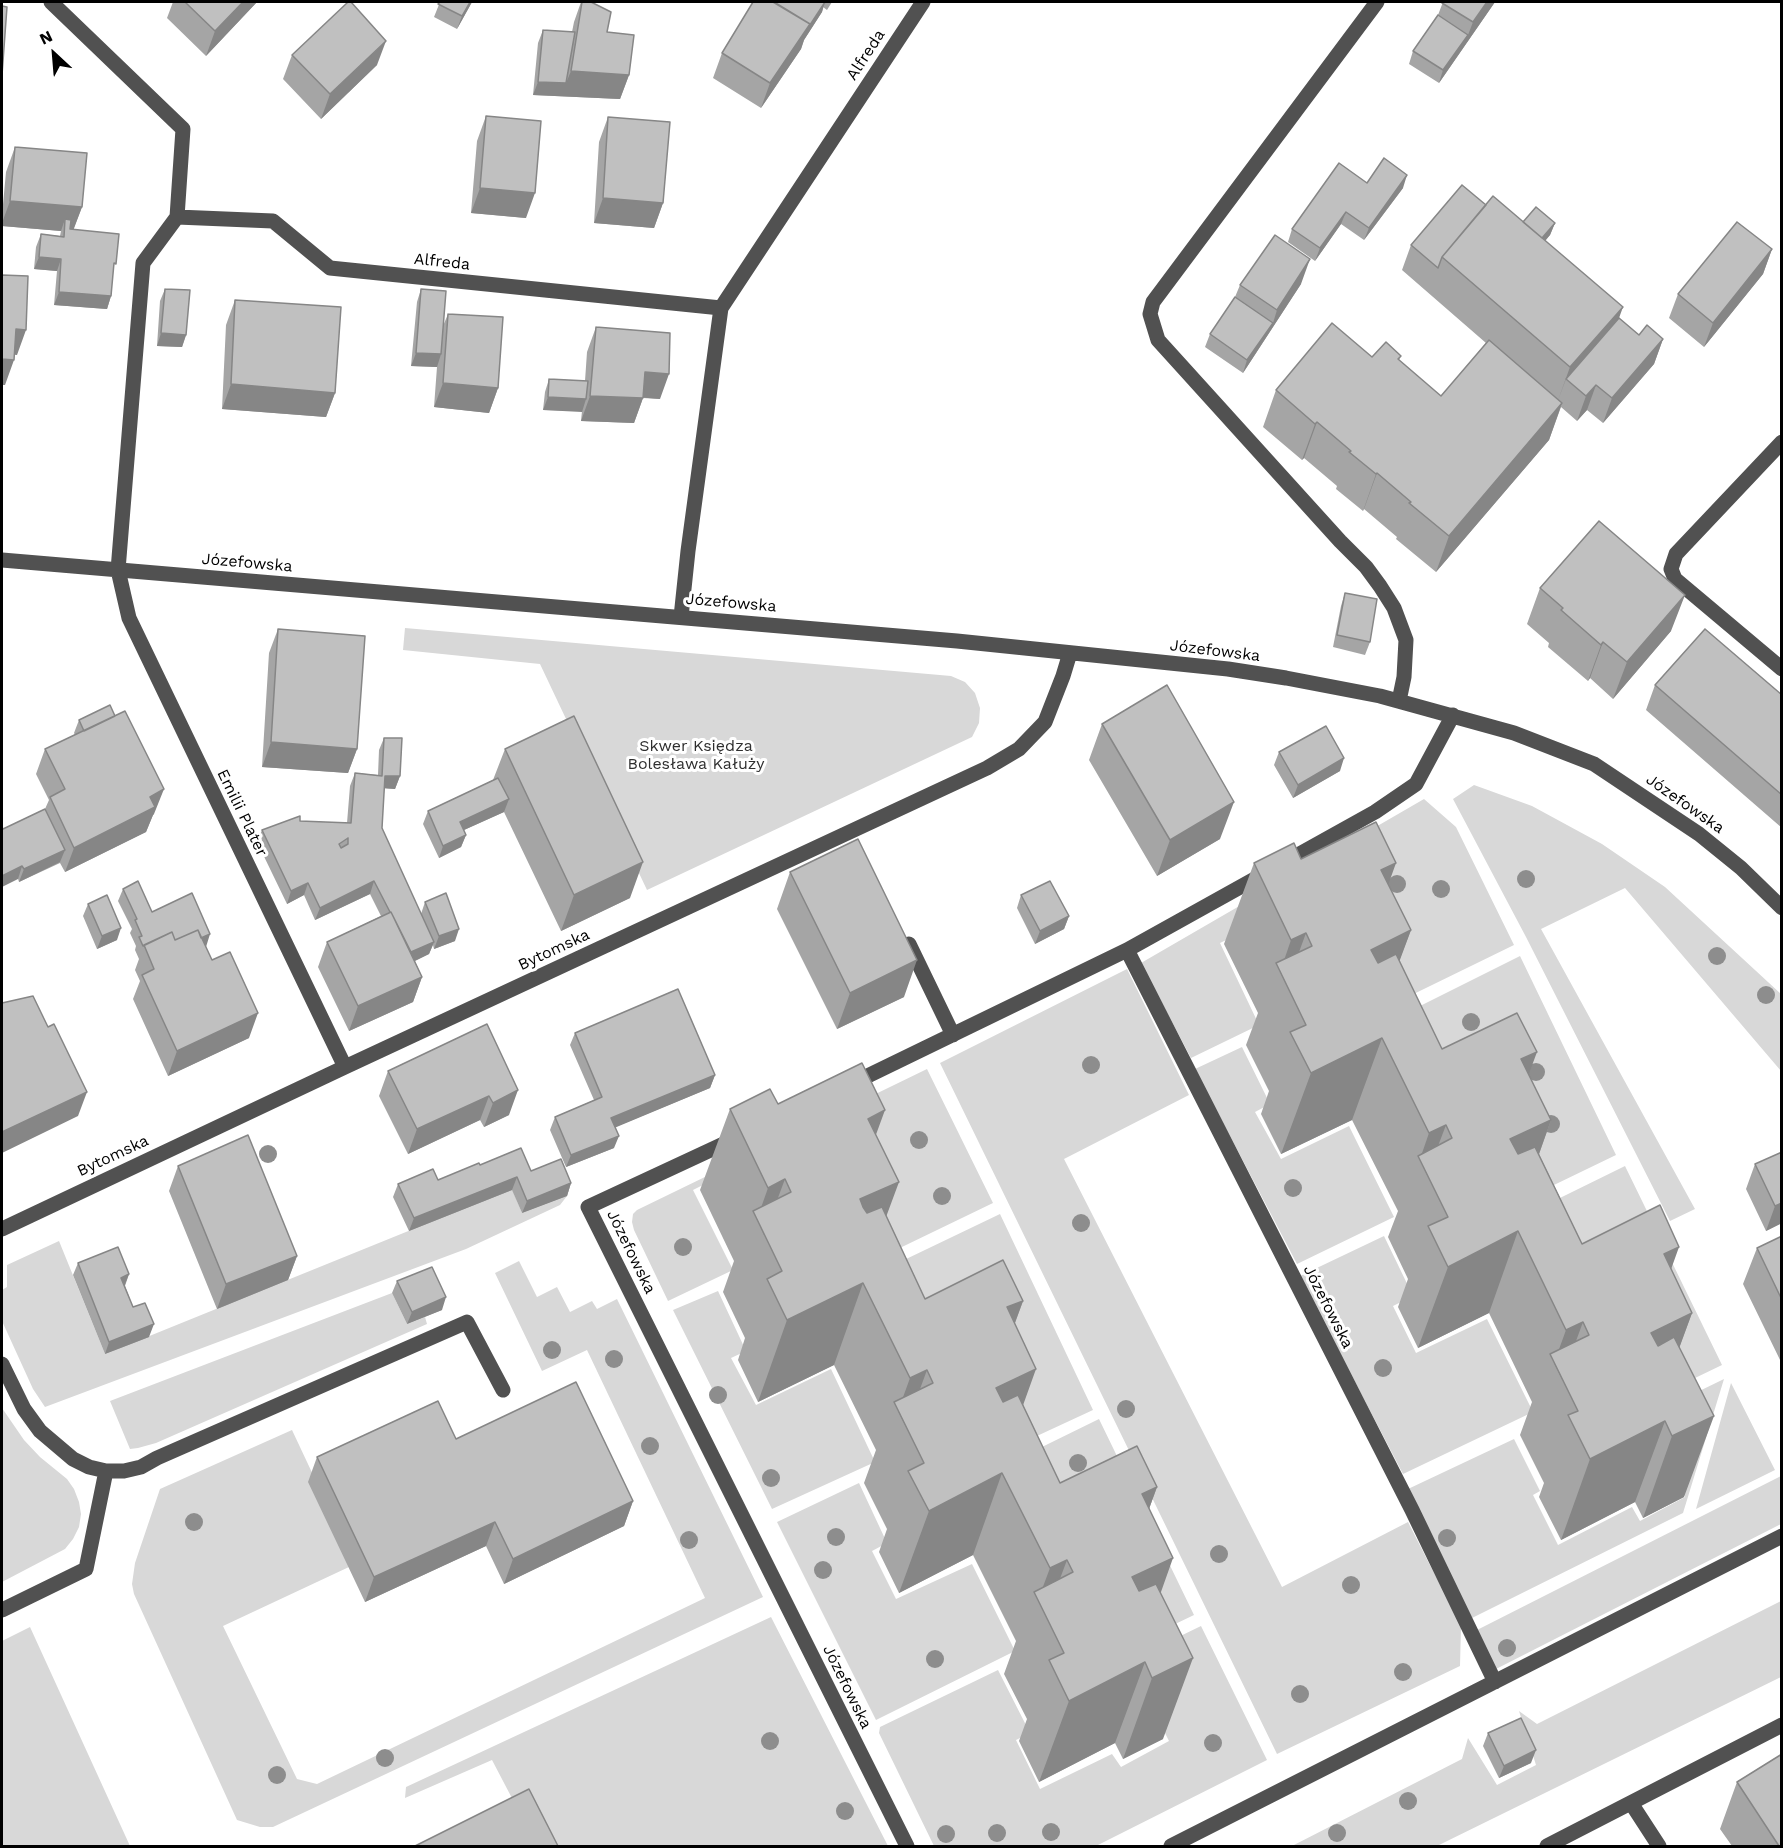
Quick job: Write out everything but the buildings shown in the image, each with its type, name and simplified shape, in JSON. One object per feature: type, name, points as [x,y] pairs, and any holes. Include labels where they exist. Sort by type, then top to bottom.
[{"type":"street","points":[[51,2],[183,129],[177,217],[143,263],[118,570]]},
{"type":"street","name":"Alfreda","points":[[681,617],[721,309],[923,2]]},
{"type":"street","points":[[1377,2],[1153,302],[1150,314],[1158,340],[1366,567],[1380,586],[1394,608],[1406,640],[1400,701]]},
{"type":"street","name":"Alfreda","points":[[177,217],[273,221],[330,268],[721,309]]},
{"type":"street","points":[[1782,442],[1676,554],[1671,569],[1675,579],[1782,669]]},
{"type":"street","name":"Józefowska","points":[[2,560],[957,641],[1298,680],[1400,701],[1453,715],[1515,733],[1594,764],[1699,834],[1741,868],[1782,908]]},
{"type":"street","name":"Emilii Plater","points":[[118,570],[129,618],[345,1067]]},
{"type":"street","name":"Bytomska","points":[[2,1229],[345,1067],[855,836],[987,768],[1019,749],[1045,722],[1070,653]]},
{"type":"street","points":[[842,1088],[1127,950],[1375,812],[1416,783],[1453,715]]},
{"type":"street","points":[[902,931],[953,1035]]},
{"type":"street","name":"Józefowska","points":[[1127,950],[1407,1502],[1495,1682]]},
{"type":"street","name":"Józefowska","points":[[747,1133],[588,1207],[907,1846]]},
{"type":"street","points":[[2,1364],[16,1396],[40,1431],[73,1458],[89,1467],[106,1471],[124,1471],[141,1467],[467,1322],[503,1390]]},
{"type":"street","points":[[2,1610],[86,1569],[106,1471]]},
{"type":"street","points":[[1171,1846],[1782,1536]]},
{"type":"street","points":[[1547,1846],[1782,1725]]},
{"type":"street","points":[[1631,1803],[1659,1846]]},
{"type":"green space","name":"Skwer Księdza Bolesława Kałuży","points":[[405,628],[951,676],[965,682],[975,693],[980,708],[979,723],[972,737],[647,890],[540,664],[403,650]]},
{"type":"green space","points":[[1474,785],[1532,806],[1602,844],[1665,887],[1781,994],[1781,1071],[1625,888],[1541,929],[1695,1209],[1670,1221],[1526,937],[1453,799]]},
{"type":"green space","points":[[1424,799],[1456,827],[1514,945],[1385,1008],[1265,921],[1220,943],[1259,1025],[1191,1058],[1141,963]]},
{"type":"green space","points":[[1520,956],[1616,1155],[1525,1199],[1368,1032]]},
{"type":"green space","points":[[1127,969],[1189,1095],[1064,1159],[1282,1587],[1408,1522],[1461,1626],[1460,1666],[1277,1754],[940,1063]]},
{"type":"green space","points":[[1242,1047],[1270,1104],[1255,1112],[1281,1159],[1349,1126],[1394,1217],[1297,1264],[1195,1069]]},
{"type":"green space","points":[[927,1069],[993,1203],[875,1260],[743,1165],[693,1190],[733,1270],[668,1301],[634,1230],[633,1214],[637,1210]]},
{"type":"green space","points":[[1625,1166],[1722,1365],[1666,1392],[1507,1224]]},
{"type":"green space","points":[[512,1189],[522,1213],[567,1196],[560,1205],[466,1249],[45,1407],[33,1389],[2,1321],[2,1290],[7,1287],[7,1265],[59,1241],[105,1354]]},
{"type":"green space","points":[[1000,1214],[1093,1410],[1011,1448],[854,1284]]},
{"type":"green space","points":[[1384,1236],[1413,1296],[1393,1306],[1416,1353],[1487,1319],[1533,1412],[1403,1474],[1300,1276]]},
{"type":"green space","points":[[519,1261],[537,1297],[557,1287],[570,1312],[592,1301],[597,1309],[617,1299],[763,1597],[273,1827],[260,1827],[237,1820],[134,1594],[132,1584],[135,1563],[160,1489],[292,1430],[315,1479],[349,1567],[223,1626],[297,1779],[317,1784],[705,1598],[587,1350],[542,1371],[495,1273]]},
{"type":"green space","points":[[718,1291],[746,1351],[731,1358],[756,1405],[831,1369],[875,1462],[772,1509],[673,1310]]},
{"type":"green space","points":[[392,1293],[407,1324],[425,1317],[427,1324],[156,1443],[130,1449],[110,1401]]},
{"type":"green space","points":[[1724,1379],[1683,1513],[1472,1618],[1408,1489],[1514,1439],[1540,1491],[1533,1495],[1558,1545],[1632,1507],[1640,1521],[1685,1497],[1646,1417]]},
{"type":"green space","points":[[1731,1383],[1775,1470],[1696,1509]]},
{"type":"green space","points":[[2,1408],[24,1440],[40,1457],[67,1479],[74,1489],[81,1514],[79,1527],[65,1549],[2,1582]]},
{"type":"green space","points":[[1099,1419],[1194,1615],[1148,1637],[991,1472]]},
{"type":"green space","points":[[1781,1476],[1781,1524],[1496,1669],[1477,1630]]},
{"type":"green space","points":[[859,1483],[887,1543],[872,1551],[896,1599],[972,1564],[1015,1651],[876,1720],[777,1522]]},
{"type":"green space","points":[[1781,1601],[1781,1677],[1437,1846],[1292,1846],[1462,1759],[1468,1738],[1497,1785],[1536,1765],[1519,1711],[1537,1724]]},
{"type":"green space","points":[[771,1617],[888,1846],[537,1846],[492,1760],[405,1798],[406,1787]]},
{"type":"green space","points":[[1201,1626],[1267,1760],[1096,1846],[934,1846],[879,1733],[880,1727],[998,1670],[1030,1733],[1016,1740],[1040,1789],[1112,1754],[1121,1767],[1169,1741],[1129,1661]]},
{"type":"green space","points":[[30,1627],[130,1846],[2,1846],[2,1641]]}]
